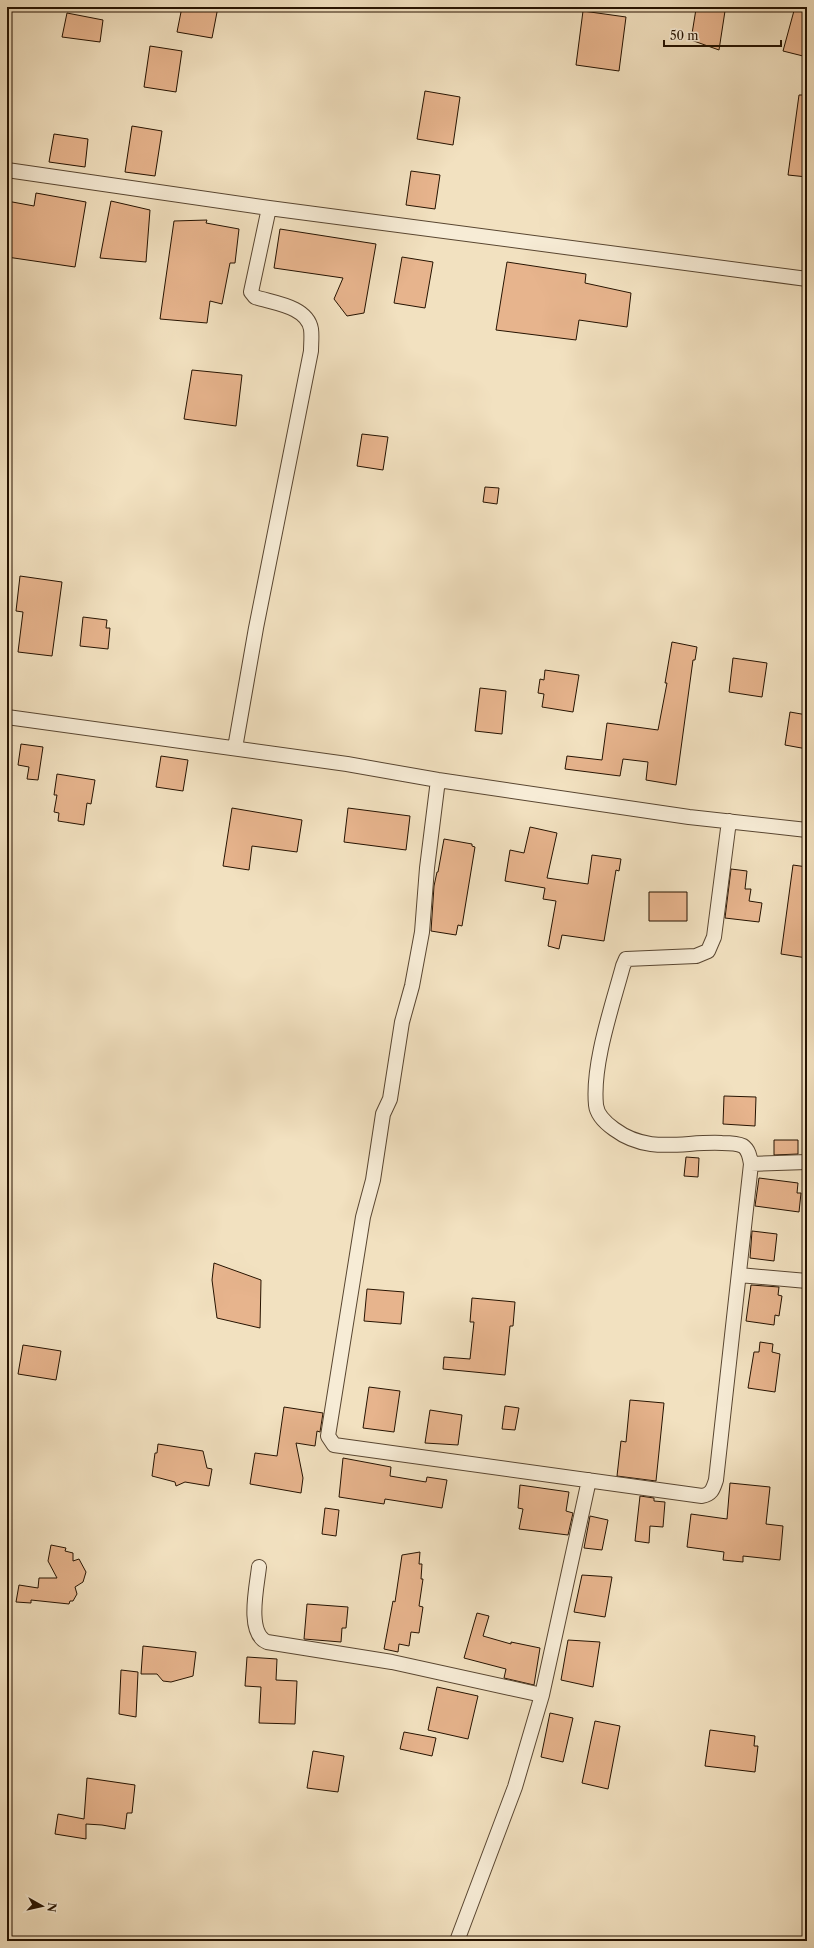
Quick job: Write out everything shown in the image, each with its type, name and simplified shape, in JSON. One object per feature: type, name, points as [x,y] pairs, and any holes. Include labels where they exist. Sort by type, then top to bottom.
[{"type":"street","points":[[7,170],[269,208],[807,279]]},
{"type":"street","points":[[235,748],[256,628],[311,350],[311,328],[307,317],[295,310],[255,297],[251,292],[269,208]]},
{"type":"street","points":[[7,717],[347,764],[438,780],[729,822],[807,830]]},
{"type":"street","points":[[438,780],[427,868],[422,932],[412,986],[402,1022],[390,1099],[383,1114],[373,1180],[363,1217],[328,1436],[334,1445],[702,1496],[709,1494],[713,1490],[717,1472],[751,1164],[750,1153],[743,1146],[730,1143],[710,1142],[677,1146],[652,1145],[623,1136],[606,1124],[596,1107],[597,1072],[608,1023],[626,959],[696,956],[708,951],[714,937],[729,822]]},
{"type":"street","points":[[751,1164],[807,1162]]},
{"type":"street","points":[[739,1275],[807,1281]]},
{"type":"street","points":[[457,1941],[515,1787],[542,1695],[589,1480]]},
{"type":"street","points":[[259,1567],[254,1620],[261,1640],[392,1662],[542,1695]]},
{"type":"building","points":[[182,7],[218,7],[212,38],[177,32]]},
{"type":"building","points":[[795,7],[807,7],[807,57],[783,51]]},
{"type":"building","points":[[696,9],[725,11],[719,50],[691,40]]},
{"type":"building","points":[[583,11],[626,17],[619,71],[576,65]]},
{"type":"building","points":[[67,13],[103,20],[100,42],[62,37]]},
{"type":"building","points":[[150,46],[182,51],[176,92],[144,87]]},
{"type":"building","points":[[425,91],[460,97],[453,145],[417,139]]},
{"type":"building","points":[[799,95],[807,95],[807,177],[788,175]]},
{"type":"building","points":[[132,126],[162,131],[155,176],[125,172]]},
{"type":"building","points":[[54,134],[88,139],[85,167],[49,162]]},
{"type":"building","points":[[411,171],[440,175],[435,209],[406,205]]},
{"type":"building","points":[[36,193],[86,202],[75,267],[7,257],[7,201],[34,206]]},
{"type":"building","points":[[111,201],[150,210],[146,262],[100,258]]},
{"type":"building","points":[[207,220],[206,223],[239,229],[235,263],[230,263],[222,304],[210,301],[207,323],[160,319],[174,221]]},
{"type":"building","points":[[280,229],[376,244],[364,313],[347,316],[334,299],[343,278],[274,268]]},
{"type":"building","points":[[402,257],[433,262],[425,308],[394,303]]},
{"type":"building","points":[[507,262],[586,274],[585,283],[631,293],[627,327],[579,320],[576,340],[496,330]]},
{"type":"building","points":[[192,370],[242,375],[236,426],[184,419]]},
{"type":"building","points":[[362,434],[388,437],[383,470],[357,466]]},
{"type":"building","points":[[485,487],[499,488],[497,504],[483,502]]},
{"type":"building","points":[[20,576],[62,582],[52,656],[18,652],[23,612],[16,611]]},
{"type":"building","points":[[83,617],[107,620],[106,628],[110,628],[108,649],[80,646]]},
{"type":"building","points":[[672,642],[697,647],[695,660],[693,660],[676,785],[646,780],[648,762],[623,759],[620,776],[565,769],[567,756],[602,760],[607,723],[658,730],[667,683],[665,683]]},
{"type":"building","points":[[733,658],[767,663],[762,697],[729,692]]},
{"type":"building","points":[[545,670],[579,675],[573,712],[542,707],[544,694],[538,693],[540,679],[544,680]]},
{"type":"building","points":[[480,688],[506,691],[502,734],[475,731]]},
{"type":"building","points":[[790,712],[807,715],[807,749],[785,745]]},
{"type":"building","points":[[21,744],[43,747],[38,780],[27,779],[29,767],[18,765]]},
{"type":"building","points":[[161,756],[188,760],[183,791],[156,787]]},
{"type":"building","points":[[57,774],[95,780],[91,804],[87,803],[84,825],[58,821],[59,813],[54,812],[57,795],[54,795]]},
{"type":"building","points":[[232,808],[302,820],[297,852],[252,846],[249,870],[223,866]]},
{"type":"building","points":[[348,808],[410,816],[406,850],[344,842]]},
{"type":"building","points":[[530,827],[557,833],[547,878],[588,884],[592,855],[621,859],[619,871],[616,870],[604,941],[562,935],[559,949],[548,946],[556,901],[543,899],[545,888],[505,881],[510,850],[524,853]]},
{"type":"building","points":[[444,839],[472,844],[472,846],[475,847],[462,926],[458,925],[456,935],[431,931],[434,886]]},
{"type":"building","points":[[793,865],[807,867],[807,958],[781,954]]},
{"type":"building","points":[[731,869],[747,871],[745,889],[751,889],[749,901],[762,903],[759,922],[725,918]]},
{"type":"building","points":[[649,892],[687,892],[687,921],[649,921]]},
{"type":"building","points":[[724,1096],[756,1097],[755,1126],[723,1124]]},
{"type":"building","points":[[774,1140],[798,1140],[798,1154],[774,1155]]},
{"type":"building","points":[[686,1157],[699,1158],[698,1177],[684,1176]]},
{"type":"building","points":[[759,1178],[798,1183],[797,1193],[801,1193],[799,1212],[755,1206]]},
{"type":"building","points":[[752,1231],[777,1234],[774,1261],[750,1258]]},
{"type":"building","points":[[214,1263],[261,1280],[260,1328],[217,1318],[212,1280]]},
{"type":"building","points":[[751,1285],[779,1287],[778,1295],[782,1296],[779,1316],[775,1315],[774,1325],[746,1321]]},
{"type":"building","points":[[367,1289],[404,1292],[401,1324],[364,1321]]},
{"type":"building","points":[[472,1298],[515,1302],[513,1326],[510,1326],[505,1375],[443,1369],[444,1357],[470,1359],[474,1322],[470,1322]]},
{"type":"building","points":[[760,1342],[773,1344],[772,1352],[780,1354],[775,1392],[748,1388],[754,1352],[759,1352]]},
{"type":"building","points":[[23,1345],[61,1351],[56,1380],[18,1374]]},
{"type":"building","points":[[369,1387],[400,1391],[394,1432],[363,1428]]},
{"type":"building","points":[[630,1400],[664,1403],[656,1481],[617,1476],[621,1441],[626,1442]]},
{"type":"building","points":[[505,1406],[519,1408],[515,1430],[502,1429]]},
{"type":"building","points":[[284,1407],[323,1413],[320,1432],[317,1431],[315,1446],[296,1443],[303,1478],[301,1493],[250,1484],[255,1453],[277,1456]]},
{"type":"building","points":[[430,1410],[462,1415],[458,1445],[425,1443]]},
{"type":"building","points":[[158,1444],[203,1451],[207,1468],[212,1469],[209,1486],[185,1482],[176,1486],[175,1482],[152,1476],[155,1453],[157,1453]]},
{"type":"building","points":[[343,1458],[391,1467],[390,1476],[426,1482],[427,1477],[447,1480],[442,1508],[385,1499],[384,1504],[339,1497]]},
{"type":"building","points":[[730,1483],[770,1487],[766,1524],[783,1526],[780,1560],[743,1556],[743,1562],[723,1560],[724,1552],[687,1547],[691,1514],[727,1519]]},
{"type":"building","points":[[520,1485],[569,1492],[566,1511],[573,1513],[568,1535],[519,1529],[523,1509],[518,1508]]},
{"type":"building","points":[[640,1496],[654,1498],[654,1501],[665,1502],[663,1527],[650,1526],[649,1543],[635,1541]]},
{"type":"building","points":[[325,1508],[339,1510],[336,1536],[322,1534]]},
{"type":"building","points":[[590,1516],[608,1520],[602,1550],[584,1548]]},
{"type":"building","points":[[51,1545],[66,1548],[65,1551],[73,1553],[73,1561],[79,1559],[86,1572],[83,1582],[75,1587],[77,1594],[73,1601],[70,1601],[69,1604],[31,1600],[31,1603],[16,1602],[19,1585],[38,1588],[39,1578],[57,1578],[48,1561]]},
{"type":"building","points":[[420,1552],[419,1564],[422,1564],[421,1579],[423,1579],[419,1606],[423,1607],[419,1633],[411,1632],[409,1646],[399,1644],[398,1652],[384,1649],[393,1601],[395,1602],[402,1555]]},
{"type":"building","points":[[582,1575],[612,1577],[605,1617],[574,1612]]},
{"type":"building","points":[[307,1604],[348,1607],[346,1628],[342,1628],[341,1642],[304,1639]]},
{"type":"building","points":[[477,1613],[489,1616],[483,1636],[511,1644],[511,1642],[540,1648],[534,1685],[504,1678],[506,1669],[464,1658]]},
{"type":"building","points":[[568,1640],[600,1642],[593,1687],[561,1680]]},
{"type":"building","points":[[143,1646],[196,1652],[193,1676],[171,1682],[163,1681],[157,1674],[141,1674]]},
{"type":"building","points":[[247,1657],[277,1659],[276,1680],[297,1681],[295,1724],[259,1723],[261,1687],[245,1686]]},
{"type":"building","points":[[121,1670],[138,1672],[136,1717],[119,1714]]},
{"type":"building","points":[[437,1687],[478,1696],[468,1739],[428,1730]]},
{"type":"building","points":[[550,1713],[573,1718],[563,1762],[541,1757]]},
{"type":"building","points":[[595,1721],[620,1726],[608,1789],[582,1783]]},
{"type":"building","points":[[710,1730],[755,1736],[754,1746],[758,1746],[755,1772],[705,1766]]},
{"type":"building","points":[[404,1732],[436,1738],[432,1756],[400,1749]]},
{"type":"building","points":[[313,1751],[344,1756],[338,1792],[307,1788]]},
{"type":"building","points":[[87,1778],[135,1785],[132,1813],[127,1813],[125,1829],[86,1824],[86,1839],[55,1834],[58,1814],[84,1819]]}]
